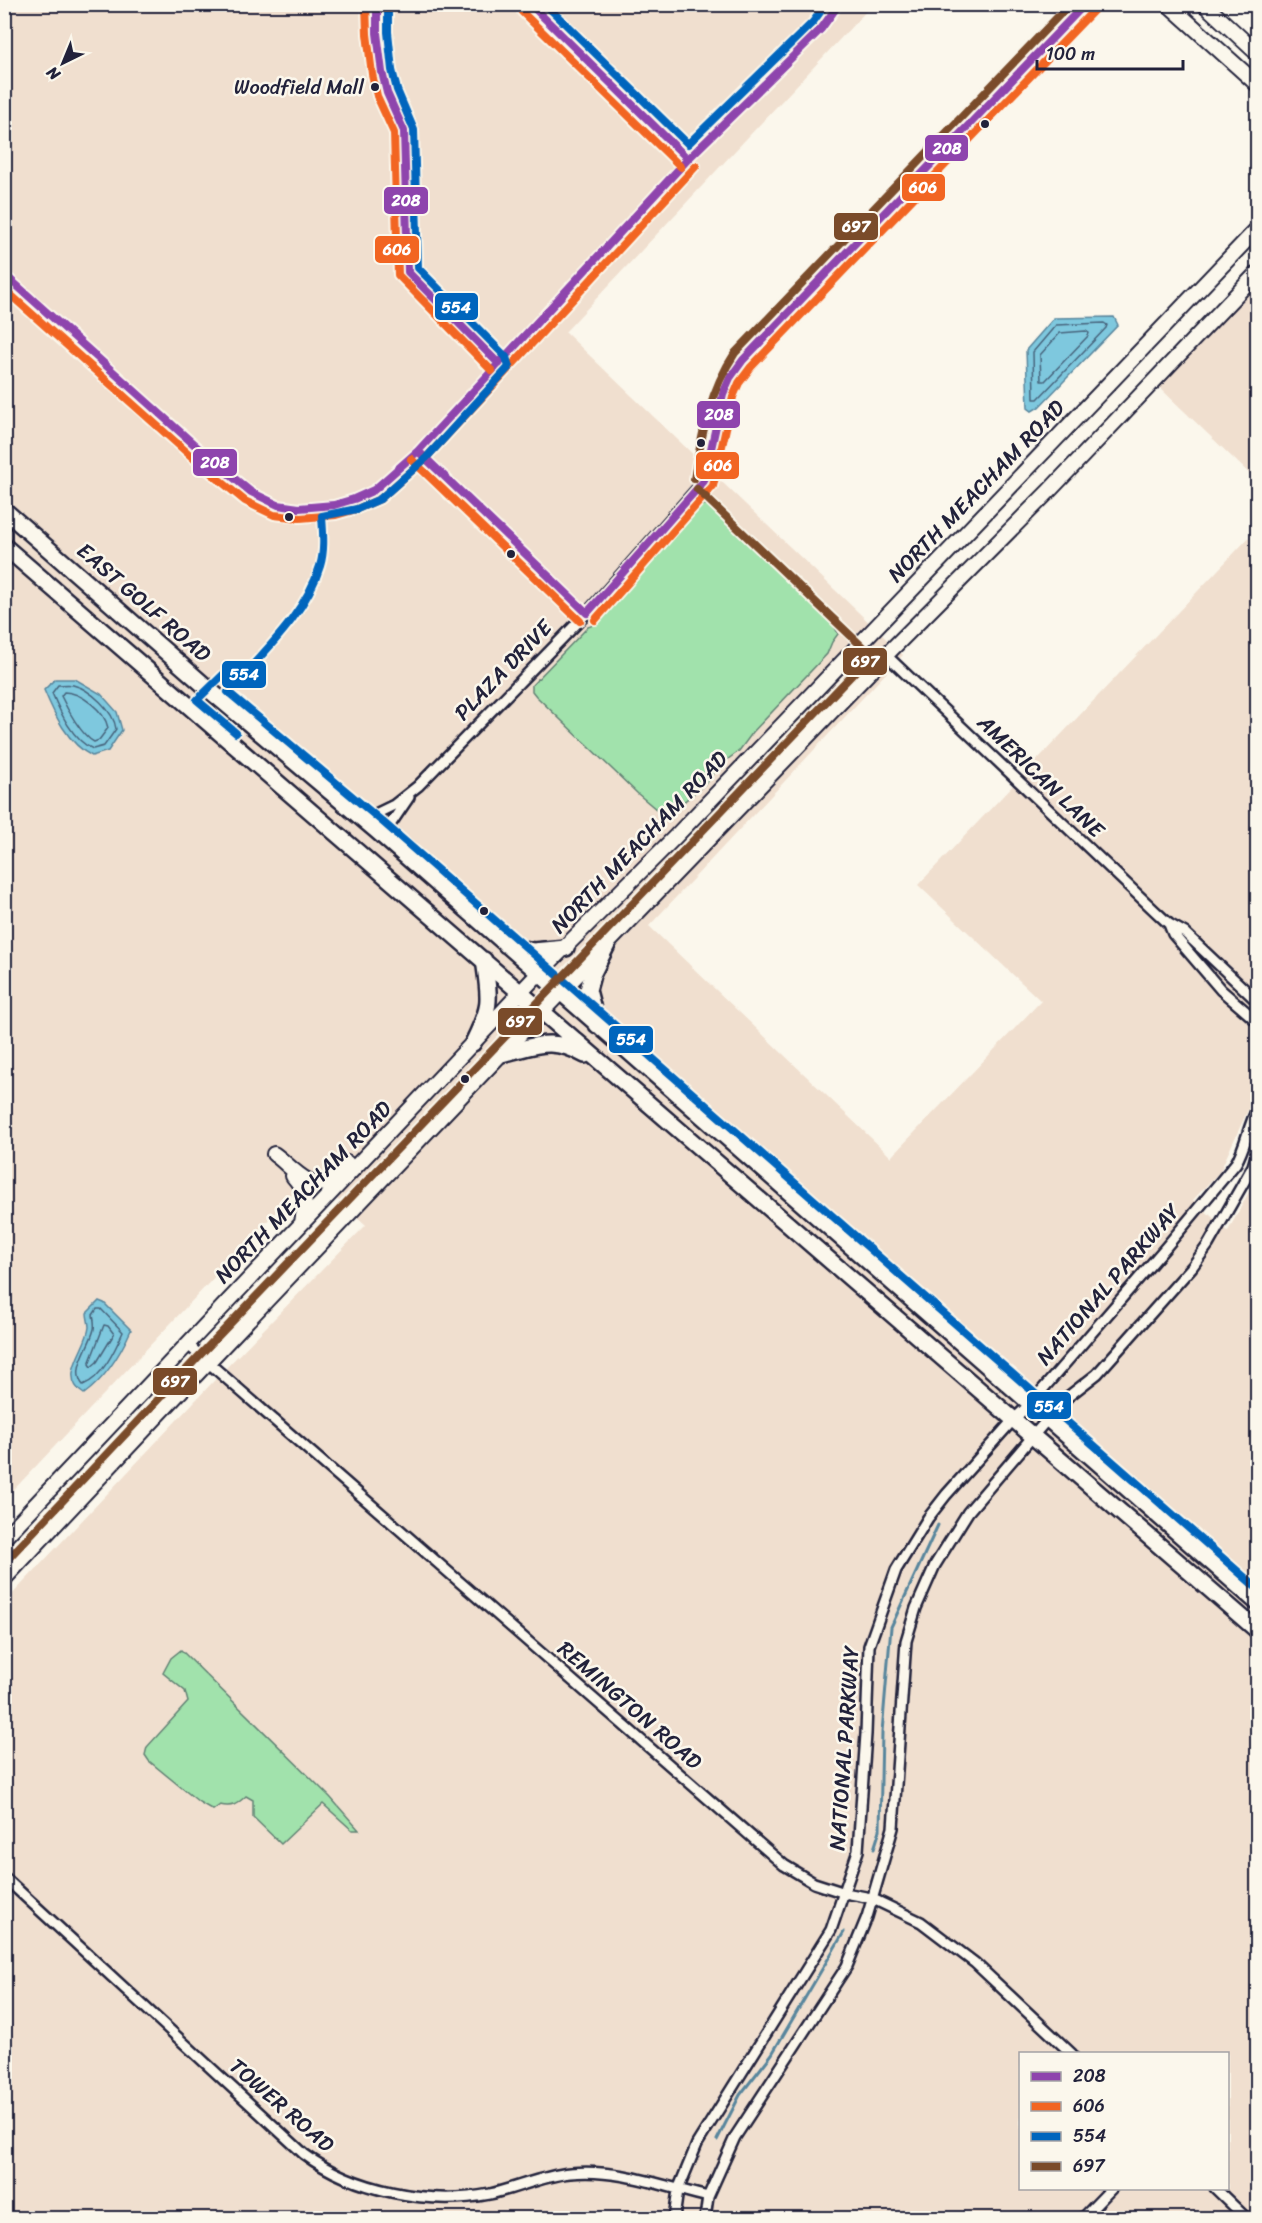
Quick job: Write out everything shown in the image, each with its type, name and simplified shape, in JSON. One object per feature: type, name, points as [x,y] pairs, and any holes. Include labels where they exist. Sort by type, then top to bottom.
[{"type":"main road","points":[[1168,4],[1257,85]]},
{"type":"main road","points":[[1204,4],[1257,54]]},
{"type":"main road","name":"NORTH MEACHAM ROAD","points":[[4,1538],[538,974],[675,837],[1257,228]]},
{"type":"main road","points":[[4,1579],[501,1054],[886,655],[1049,490],[1257,272]]},
{"type":"main road","name":"EAST GOLF ROAD","points":[[4,510],[213,693],[385,839],[1257,1603]]},
{"type":"main road","points":[[4,546],[1257,1631]]},
{"type":"main road","points":[[504,944],[533,951],[566,948]]},
{"type":"main road","points":[[597,1025],[588,990],[592,975],[608,944]]},
{"type":"main road","points":[[473,1043],[485,1020],[489,1006],[484,960]]},
{"type":"main road","points":[[501,1054],[551,1042],[573,1048],[610,1070]]},
{"type":"main road","points":[[302,1223],[305,1200],[303,1188],[274,1154],[306,1180],[322,1183],[330,1179],[392,1117],[409,1110]]},
{"type":"street","name":"PLAZA DRIVE","points":[[385,839],[390,825],[418,786],[586,613],[704,481],[723,394],[742,360],[1085,4]]},
{"type":"street","name":"AMERICAN LANE","points":[[886,655],[1170,924],[1185,933],[1257,1002]]},
{"type":"street","name":"PLAZA DRIVE","points":[[363,820],[394,805],[418,786]]},
{"type":"street","name":"AMERICAN LANE","points":[[1170,924],[1173,934],[1221,990],[1257,1022]]},
{"type":"street","name":"NATIONAL PARKWAY","points":[[674,2218],[678,2190],[697,2144],[831,1930],[845,1893],[858,1851],[866,1734],[868,1647],[896,1570],[928,1518],[1014,1419],[1030,1404],[1236,1163],[1244,1150],[1257,1107]]},
{"type":"street","name":"NATIONAL PARKWAY","points":[[705,2218],[708,2196],[735,2137],[847,1966],[867,1917],[893,1828],[906,1641],[916,1608],[935,1565],[968,1512],[1033,1436],[1065,1399],[1097,1374],[1192,1267],[1208,1245],[1249,1174],[1257,1149]]},
{"type":"street","name":"REMINGTON ROAD","points":[[187,1344],[784,1865],[814,1883],[871,1898],[921,1922],[975,1963],[1070,2052]]},
{"type":"street","name":"TOWER ROAD","points":[[4,1877],[304,2154],[321,2167],[341,2176],[420,2198],[487,2194],[571,2173],[608,2173],[708,2196]]},
{"type":"street","points":[[1083,2218],[1110,2190]]},
{"type":"street","points":[[1217,2190],[1246,2218]]},
{"type":"shaded area","points":[[5,5],[872,5],[565,332],[903,655],[649,926],[891,1157],[1041,1001],[918,885],[1257,529],[1257,1090],[1220,1171],[1193,1200],[1228,1231],[1257,1177],[1257,2218],[5,2218],[5,1602],[228,1366],[366,1225],[311,1176],[5,1499]]},
{"type":"shaded area","points":[[1257,284],[1257,481],[1159,387]]},
{"type":"green space","points":[[701,505],[708,505],[812,603],[834,626],[838,634],[827,654],[753,732],[739,751],[720,765],[707,782],[681,804],[662,814],[638,794],[536,696],[532,691],[532,685],[588,627],[598,621],[608,604],[645,566],[651,563]]},
{"type":"green space","points":[[181,1650],[330,1797],[359,1830],[352,1830],[323,1804],[281,1844],[253,1817],[253,1800],[246,1796],[234,1805],[220,1805],[213,1810],[199,1802],[149,1761],[145,1755],[147,1747],[188,1702],[185,1691],[163,1673],[171,1658]]},
{"type":"water","points":[[1114,317],[1118,325],[1039,407],[1032,411],[1028,408],[1026,350],[1054,318]]},
{"type":"water","points":[[55,679],[75,679],[101,694],[117,712],[122,730],[108,751],[92,756],[83,751],[69,736],[57,718],[44,690]]},
{"type":"water","points":[[99,1301],[104,1303],[131,1330],[112,1365],[84,1394],[76,1387],[73,1371],[89,1327],[87,1313]]},
{"type":"waterway","points":[[874,1849],[880,1830],[882,1732],[891,1627],[938,1525]]},
{"type":"waterway","points":[[717,2140],[740,2095],[772,2054],[844,1932]]},
{"type":"transit line","name":"606","points":[[366,4],[372,74],[377,96],[394,133],[398,275],[492,371]]},
{"type":"transit line","name":"208","points":[[377,4],[377,33],[382,72],[387,93],[404,131],[408,272],[499,364]]},
{"type":"transit line","name":"554","points":[[388,4],[392,70],[397,90],[414,130],[418,268],[506,357],[509,367],[426,458],[380,499],[357,509],[322,516],[322,560],[304,601],[281,634],[228,692],[384,823],[1258,1589]]},
{"type":"transit line","name":"208","points":[[530,4],[688,159]]},
{"type":"transit line","name":"554","points":[[545,4],[688,144],[813,22],[826,4]]},
{"type":"transit line","name":"208","points":[[4,274],[207,456],[251,492],[278,505],[299,508],[334,505],[354,499],[374,490],[418,451],[688,159],[821,29],[839,4]]},
{"type":"transit line","name":"697","points":[[694,479],[713,398],[735,353],[1070,4]]},
{"type":"transit line","name":"208","points":[[587,613],[704,481],[723,394],[730,378],[743,360],[1085,4]]},
{"type":"transit line","name":"606","points":[[595,620],[713,486],[733,397],[739,383],[751,367],[1093,11]]},
{"type":"transit line","name":"606","points":[[522,12],[681,167]]},
{"type":"transit line","name":"606","points":[[4,289],[200,464],[245,501],[274,515],[300,518],[336,515],[380,499],[425,459],[696,166]]},
{"type":"transit line","name":"208","points":[[418,451],[587,613]]},
{"type":"transit line","name":"606","points":[[411,459],[580,621]]},
{"type":"transit line","name":"697","points":[[4,1563],[200,1355],[871,655],[697,489]]},
{"type":"transit line","name":"554","points":[[232,666],[197,700],[236,733]]},
{"type":"place","name":"Woodfield Mall","points":[[375,87]]}]
